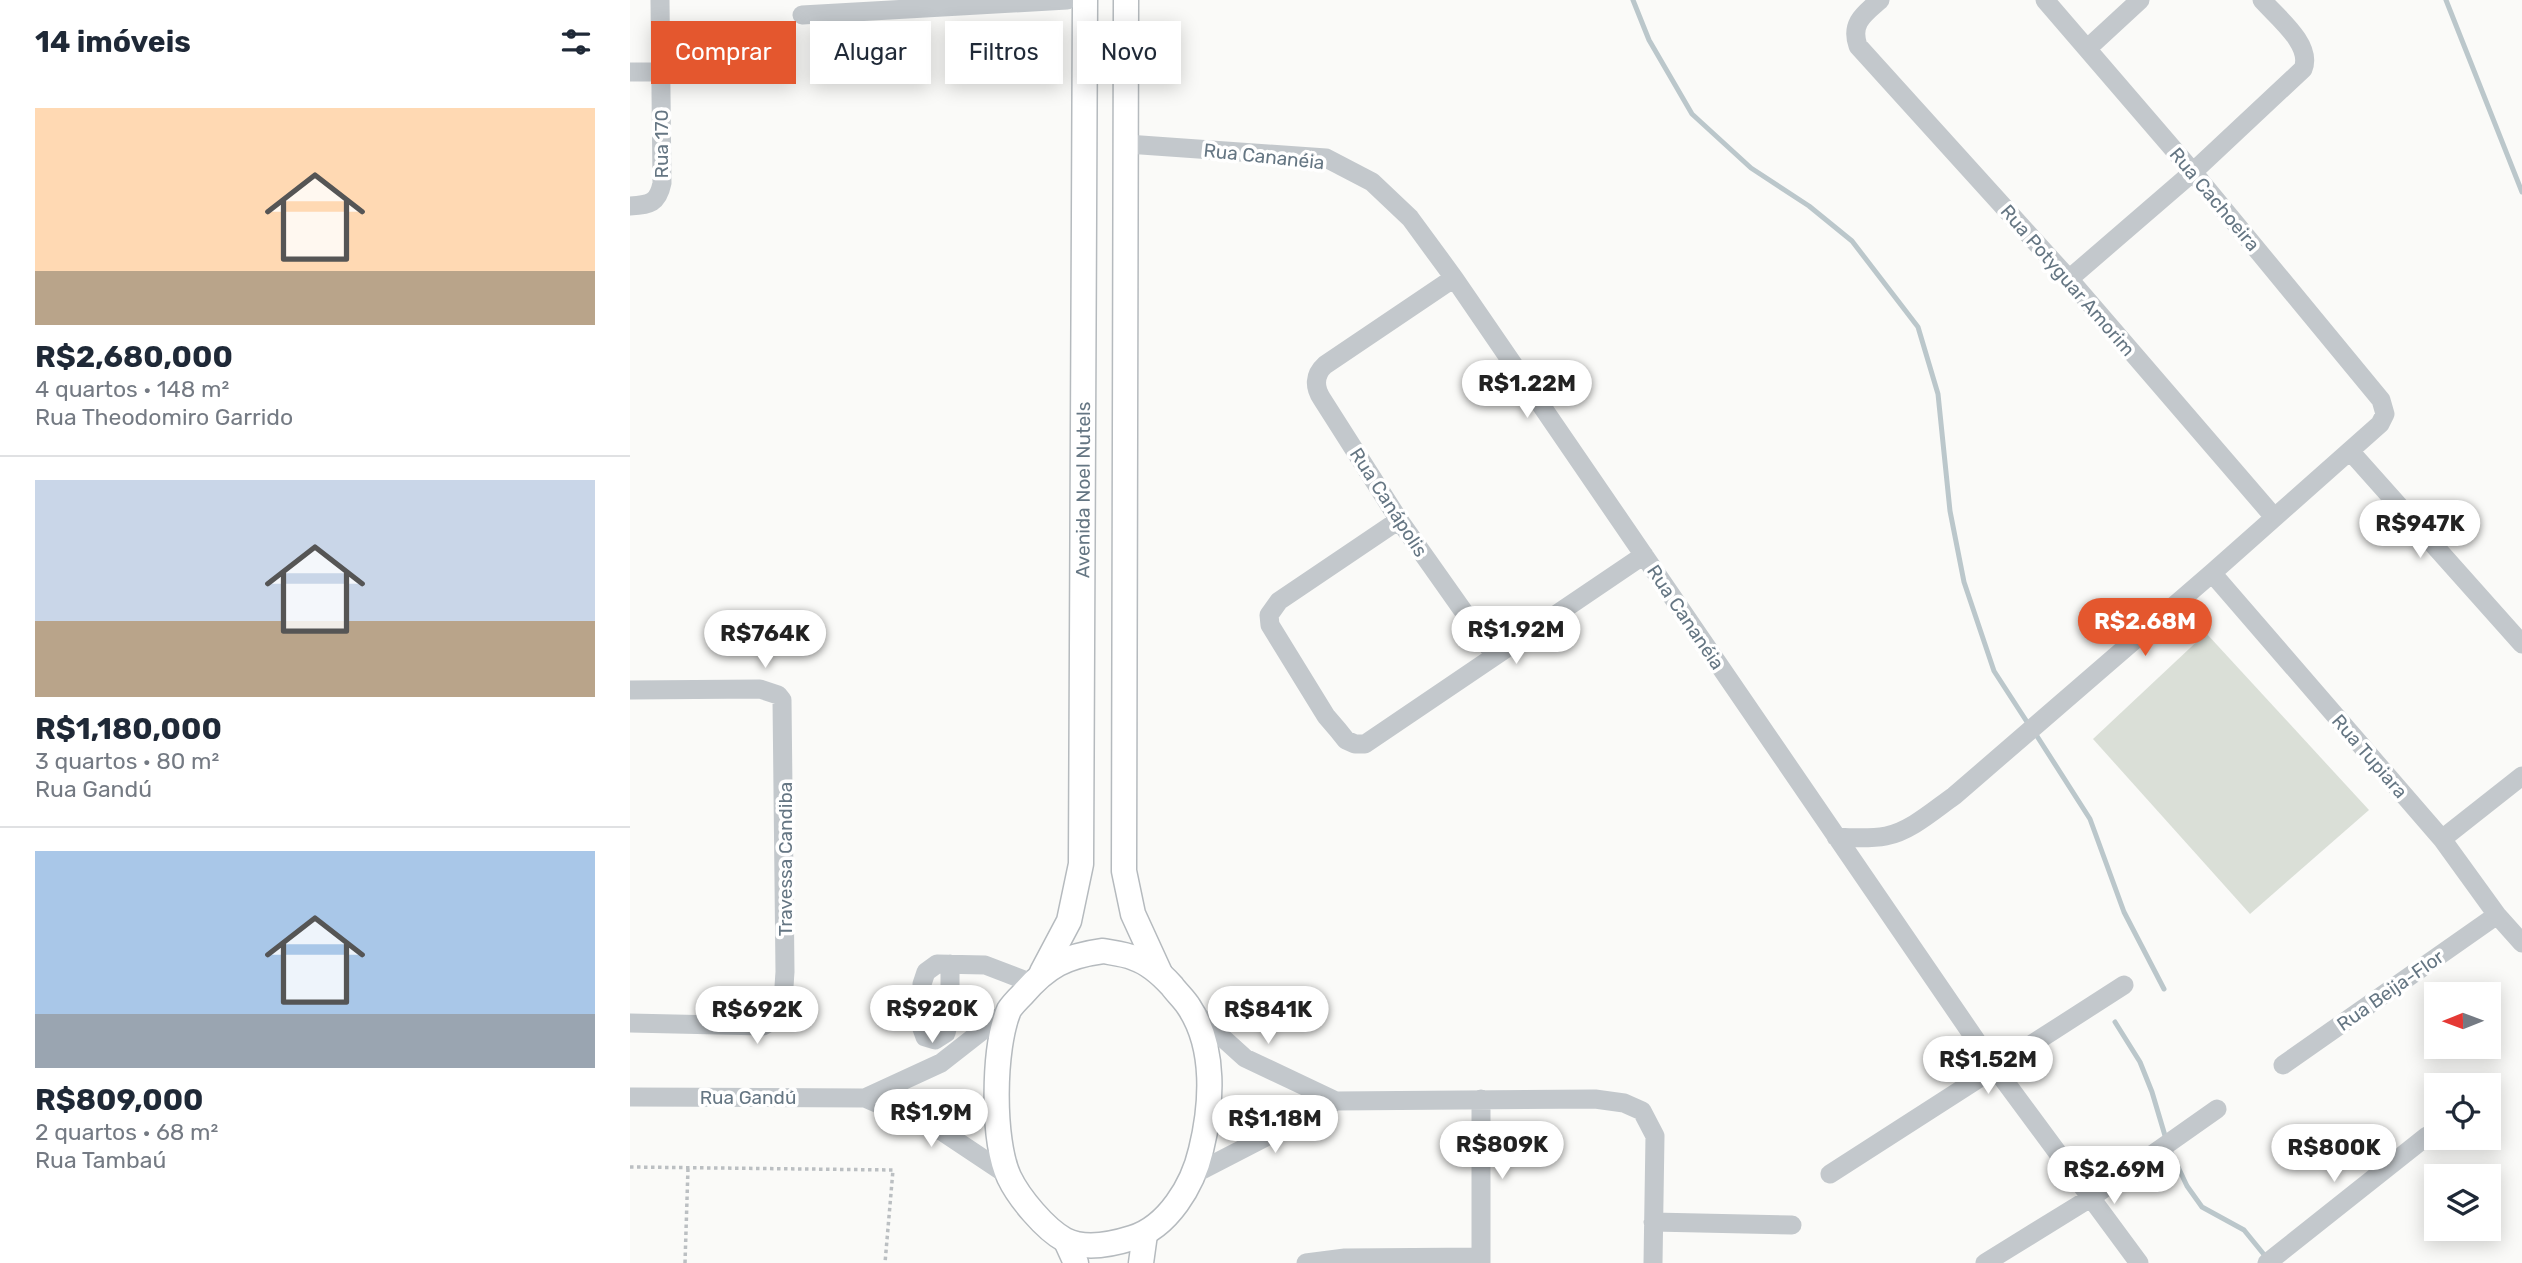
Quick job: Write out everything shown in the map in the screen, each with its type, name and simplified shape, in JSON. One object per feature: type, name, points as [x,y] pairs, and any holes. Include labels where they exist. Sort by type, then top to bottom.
[{"type":"main road","name":"Avenida Noel Nutels","points":[[1037,977],[1069,921],[1081,864],[1085,0]]},
{"type":"main road","points":[[1126,0],[1124,871],[1133,914],[1160,973]]},
{"type":"main road","points":[[1104,951],[1136,958],[1160,973],[1190,1007],[1207,1050],[1209,1099],[1196,1173],[1178,1203],[1145,1234],[1114,1244],[1090,1245],[1071,1252],[1035,1214],[1009,1176],[998,1128],[997,1061],[1010,1009],[1037,977],[1079,954],[1104,951]]},
{"type":"main road","points":[[1141,1263],[1145,1234]]},
{"type":"street","name":"Rua 170","points":[[660,0],[660,21]]},
{"type":"street","points":[[802,15],[1067,0]]},
{"type":"street","name":"Rua Potyguar Amorim","points":[[1880,0],[1858,20],[1855,37],[1858,46],[2069,279],[2274,517]]},
{"type":"street","name":"Rua Cachoeira","points":[[2045,0],[2193,172],[2381,400],[2385,414],[2380,424],[2350,451]]},
{"type":"street","points":[[2088,48],[2140,0]]},
{"type":"street","points":[[2069,279],[2193,172],[2303,69],[2304,52],[2297,40],[2262,0]]},
{"type":"street","points":[[630,72],[651,72]]},
{"type":"street","name":"Rua 170","points":[[630,206],[654,202],[660,194],[663,170],[660,84]]},
{"type":"street","name":"Rua Cananéia","points":[[1127,144],[1326,158],[1372,182],[1410,218],[1454,278],[1995,1068],[2139,1263]]},
{"type":"street","name":"Rua Canápolis","points":[[1454,278],[1346,351],[1319,371],[1316,378],[1318,393],[1399,520],[1495,656]]},
{"type":"street","points":[[1836,837],[1888,836],[1912,825],[1954,796],[2350,451],[2522,644]]},
{"type":"street","points":[[1399,520],[1279,601],[1269,615],[1270,625],[1326,716],[1346,740],[1355,744],[1365,744],[1644,555]]},
{"type":"street","name":"Rua Tupiara","points":[[2212,573],[2442,839],[2497,915],[2522,943]]},
{"type":"street","name":"Travessa Candiba","points":[[630,690],[742,688],[761,689],[778,695],[784,706],[785,972],[780,1015],[763,1026],[630,1023]]},
{"type":"street","points":[[2442,839],[2522,776]]},
{"type":"street","name":"Rua Beija-Flor","points":[[2283,1065],[2497,915]]},
{"type":"street","points":[[950,964],[985,965],[1037,977]]},
{"type":"street","points":[[1830,1174],[2124,985]]},
{"type":"street","points":[[1190,1007],[1245,1058],[1336,1101],[1595,1099],[1624,1103],[1642,1111],[1655,1136],[1653,1263]]},
{"type":"street","name":"Rua Gandú","points":[[865,1098],[941,1063],[1010,1009]]},
{"type":"street","name":"Rua Gandú","points":[[630,1097],[865,1098],[943,1132],[1009,1176]]},
{"type":"street","points":[[1306,1263],[1345,1258],[1481,1260],[1481,1099]]},
{"type":"street","points":[[1196,1173],[1336,1101]]},
{"type":"street","points":[[1985,1263],[2092,1197],[2217,1110]]},
{"type":"street","points":[[2267,1263],[2424,1138]]},
{"type":"street","points":[[1653,1222],[1792,1225]]},
{"type":"path","points":[[630,1167],[893,1170],[886,1263]]},
{"type":"path","points":[[685,1263],[688,1168]]},
{"type":"shaded area","points":[[2206,633],[2369,810],[2250,914],[2093,739]]},
{"type":"waterway","points":[[1633,0],[1649,40],[1692,114],[1751,168],[1809,206],[1852,241],[1918,327],[1938,394],[1950,511],[1964,582],[1994,671],[2029,725]]},
{"type":"waterway","points":[[2446,0],[2522,192]]},
{"type":"waterway","points":[[2035,733],[2090,819],[2124,912],[2164,989]]},
{"type":"waterway","points":[[2115,1022],[2140,1062],[2166,1139]]},
{"type":"waterway","points":[[2169,1148],[2187,1186],[2202,1207],[2244,1230],[2266,1257]]}]
